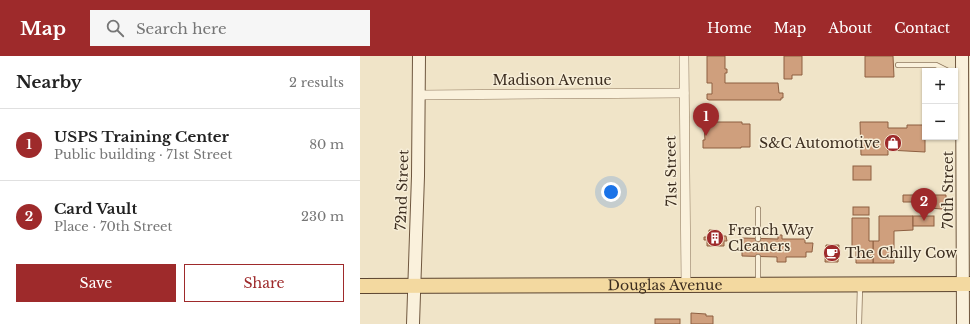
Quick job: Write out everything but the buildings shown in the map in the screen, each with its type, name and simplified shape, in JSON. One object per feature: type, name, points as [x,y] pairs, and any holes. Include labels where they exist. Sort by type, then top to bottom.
[{"type":"main road","name":"Douglas Avenue","points":[[360,286],[967,284]]},
{"type":"street","name":"72nd Street","points":[[413,324],[419,56]]},
{"type":"street","name":"71st Street","points":[[684,56],[686,285]]},
{"type":"street","name":"70th Street","points":[[962,56],[959,76],[967,284],[963,324]]},
{"type":"street","name":"Madison Avenue","points":[[419,95],[684,93]]},
{"type":"lane","points":[[898,65],[936,65],[942,68]]},
{"type":"lane","points":[[758,209],[758,239]]},
{"type":"lane","points":[[758,257],[758,285]]},
{"type":"lane","points":[[859,324],[860,285]]},
{"type":"place","name":"USPS Training Center","points":[[706,136]]},
{"type":"place","name":"S&C Automotive","points":[[893,143]]},
{"type":"place","name":"Card Vault","points":[[924,221]]},
{"type":"place","name":"French Way Cleaners","points":[[715,238]]},
{"type":"place","name":"The Chilly Cow","points":[[832,253]]}]
